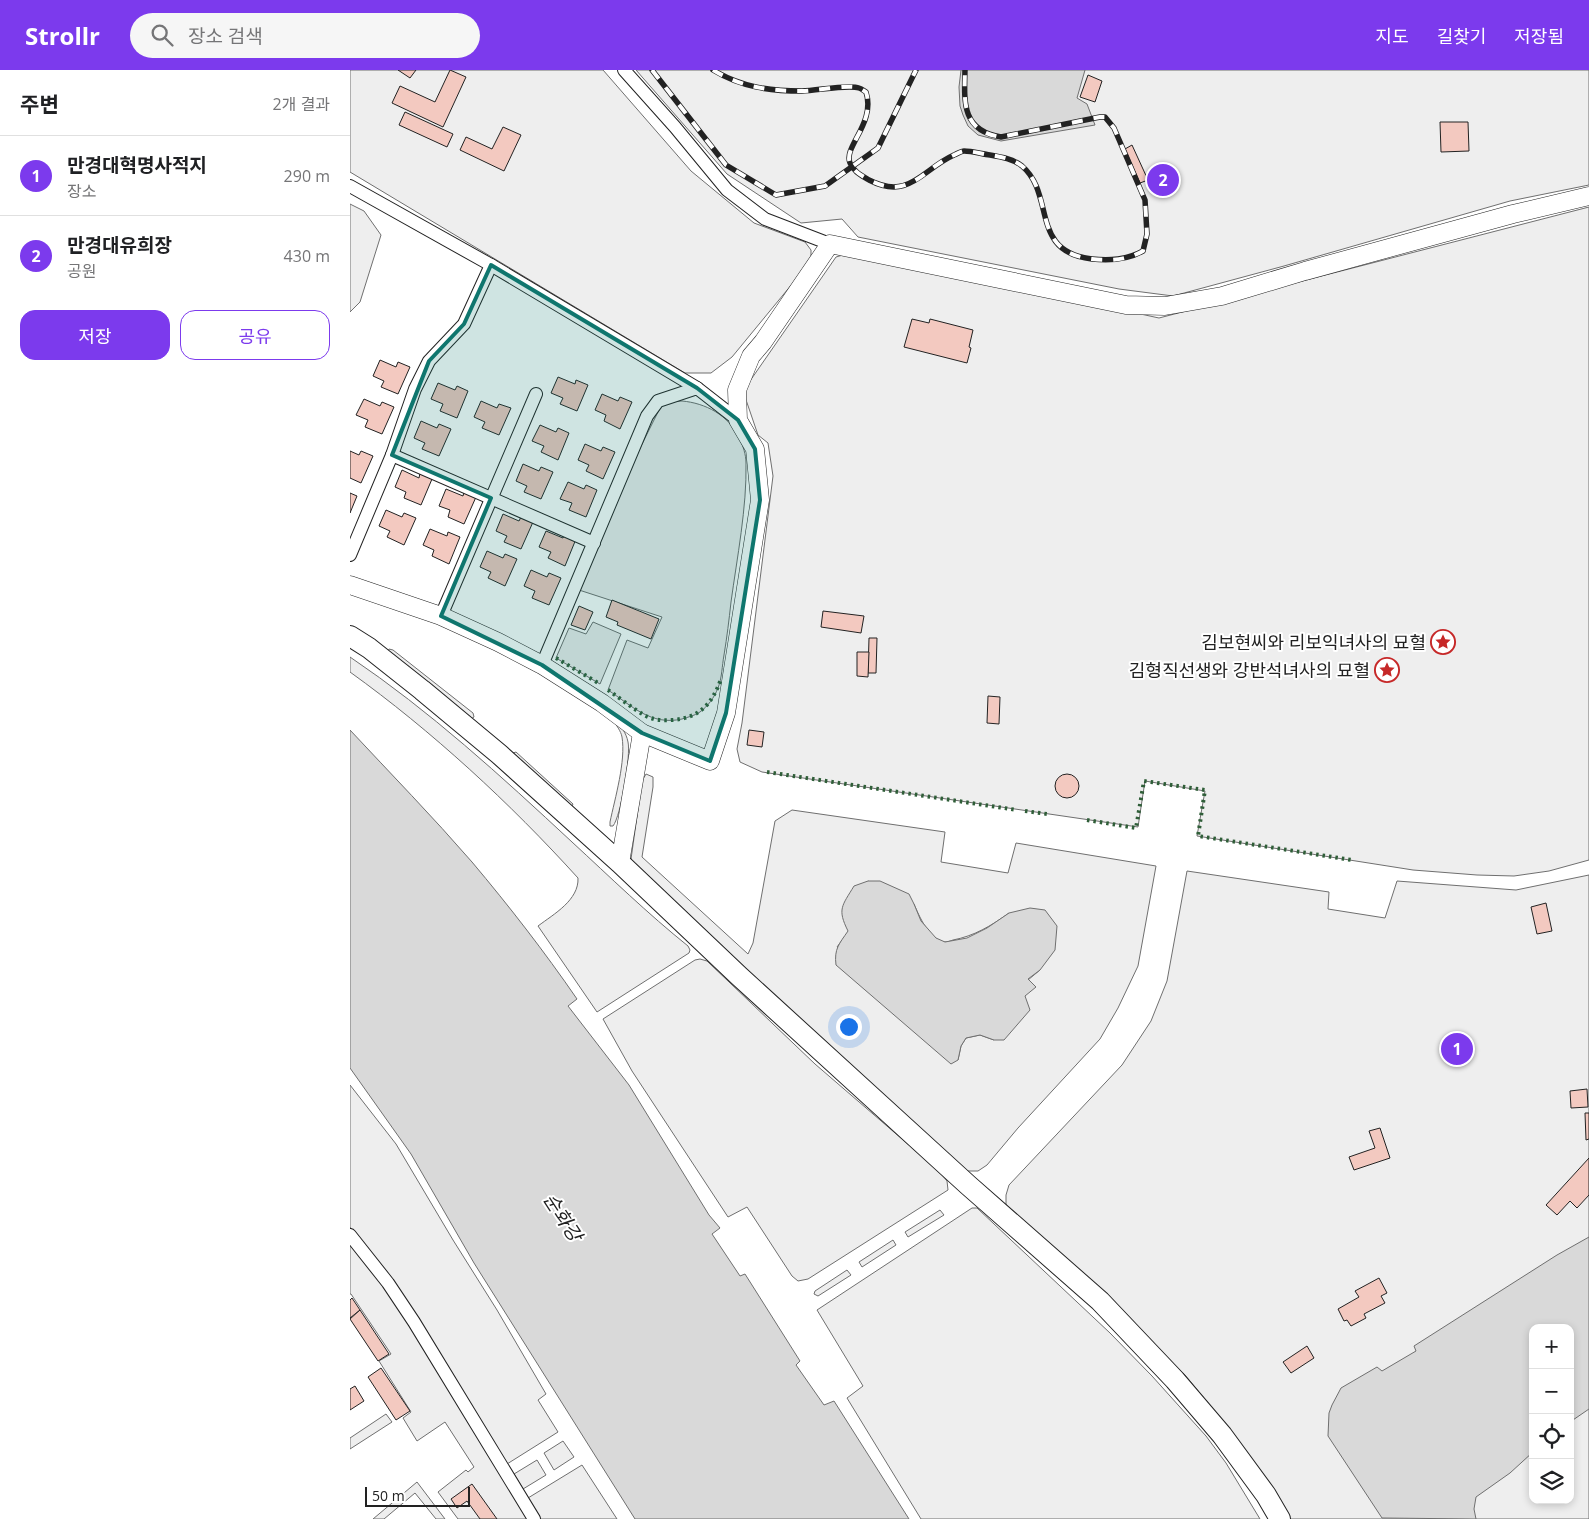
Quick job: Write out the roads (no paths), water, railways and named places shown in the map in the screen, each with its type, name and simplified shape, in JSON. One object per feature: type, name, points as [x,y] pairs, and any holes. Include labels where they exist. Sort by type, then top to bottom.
[{"type":"main road","points":[[350,585],[441,616],[498,642],[542,665],[602,703],[642,733],[710,761],[726,713],[760,500],[754,449],[738,420],[738,390],[751,356],[763,342],[830,244],[1126,304],[1165,306],[1222,296],[1304,271],[1513,214],[1589,196]]},
{"type":"main road","points":[[350,636],[369,648],[499,754],[620,863],[746,982],[947,1166],[1100,1301],[1175,1380],[1222,1435],[1266,1495],[1280,1519]]},
{"type":"main road","points":[[620,863],[642,733]]},
{"type":"street","points":[[624,70],[675,127],[726,190],[765,219],[830,244]]},
{"type":"street","points":[[350,186],[491,265],[697,388],[738,420]]},
{"type":"street","points":[[350,555],[392,455],[415,389],[429,361],[464,324],[491,265]]},
{"type":"street","points":[[542,665],[647,416],[658,400],[697,388]]},
{"type":"street","points":[[441,616],[536,394]]},
{"type":"street","points":[[392,455],[594,543]]},
{"type":"street","points":[[350,1235],[388,1284],[414,1322],[534,1519]]},
{"type":"water","points":[[961,70],[1085,70],[1077,98],[1087,104],[1095,125],[1001,141],[978,135],[968,126],[960,106],[959,87]]},
{"type":"water","name":"순화강","points":[[350,730],[472,862],[565,981],[577,999],[568,1006],[629,1085],[709,1215],[720,1228],[712,1234],[740,1276],[745,1274],[800,1361],[796,1365],[824,1405],[834,1401],[909,1519],[635,1519],[474,1263],[411,1154],[350,1068]]},
{"type":"water","points":[[868,881],[880,881],[909,894],[921,921],[936,938],[945,942],[967,938],[987,928],[1009,913],[1030,908],[1045,910],[1057,926],[1055,950],[1040,970],[1028,979],[1036,987],[1025,996],[1030,1010],[1004,1040],[994,1040],[980,1035],[966,1038],[961,1046],[958,1060],[951,1064],[836,965],[837,951],[848,931],[843,918],[842,908],[854,886]]},
{"type":"water","points":[[1589,1237],[1589,1409],[1574,1419],[1574,1324],[1529,1324],[1529,1456],[1510,1473],[1476,1497],[1474,1509],[1476,1519],[1382,1518],[1328,1436],[1329,1413],[1341,1388],[1377,1367],[1382,1371],[1416,1351],[1414,1346],[1557,1255]]},
{"type":"railway","points":[[652,70],[726,165],[776,195],[825,186],[878,148],[916,70]]},
{"type":"railway","points":[[713,70],[745,84],[767,89],[802,91],[854,87],[866,92],[867,114],[851,150],[850,163],[858,173],[883,186],[895,187],[915,181],[943,161],[963,151],[1003,158],[1022,166],[1032,178],[1051,234],[1059,246],[1072,254],[1099,260],[1125,258],[1143,251],[1147,234],[1145,200],[1114,128],[1105,117],[1001,137],[988,134],[979,129],[972,122],[968,114],[965,94],[965,70]]},
{"type":"place","name":"만경대유희장","points":[[1163,180]]},
{"type":"place","name":"김보현씨와 리보익녀사의 묘혈","points":[[1443,642]]},
{"type":"place","name":"김형직선생와 강반석녀사의 묘혈","points":[[1387,670]]},
{"type":"place","name":"만경대혁명사적지","points":[[1457,1049]]}]
